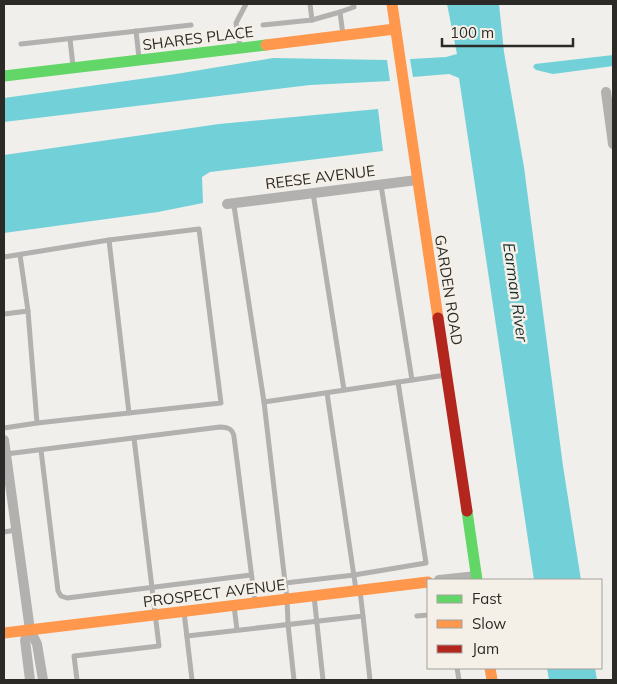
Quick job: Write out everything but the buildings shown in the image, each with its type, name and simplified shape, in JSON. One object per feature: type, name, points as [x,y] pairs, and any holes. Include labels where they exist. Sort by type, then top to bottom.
[{"type":"street","name":"GARDEN ROAD","points":[[392,4],[477,578]]},
{"type":"street","name":"SHARES PLACE","points":[[4,76],[395,29]]},
{"type":"street","points":[[606,92],[612,121],[613,144]]},
{"type":"street","name":"REESE AVENUE","points":[[232,204],[417,180]]},
{"type":"street","points":[[4,440],[30,630],[37,644],[43,680]]},
{"type":"street","points":[[458,579],[477,578]]},
{"type":"street","name":"PROSPECT AVENUE","points":[[4,633],[427,582]]},
{"type":"street","points":[[30,630],[25,640],[30,680]]},
{"type":"lane","points":[[241,48],[236,23],[246,4]]},
{"type":"lane","points":[[310,4],[312,20]]},
{"type":"lane","points":[[263,25],[312,20],[354,7],[353,4]]},
{"type":"lane","points":[[340,12],[343,35]]},
{"type":"lane","points":[[21,44],[191,25]]},
{"type":"lane","points":[[136,31],[139,60]]},
{"type":"lane","points":[[70,39],[73,68]]},
{"type":"lane","points":[[381,185],[412,380]]},
{"type":"lane","points":[[313,193],[344,390]]},
{"type":"lane","points":[[232,204],[234,206],[264,402],[287,599],[294,680]]},
{"type":"lane","points":[[4,257],[109,240],[199,230],[221,402],[4,428]]},
{"type":"lane","points":[[109,240],[129,413]]},
{"type":"lane","points":[[20,255],[28,311],[37,423]]},
{"type":"lane","points":[[4,314],[28,311]]},
{"type":"lane","points":[[264,402],[446,375]]},
{"type":"lane","points":[[285,583],[354,575],[426,563],[398,382]]},
{"type":"lane","points":[[327,393],[354,575],[363,616],[370,680]]},
{"type":"lane","points":[[6,454],[226,427],[231,430],[234,437],[255,603]]},
{"type":"lane","points":[[77,680],[74,656],[158,646],[134,438]]},
{"type":"lane","points":[[41,450],[59,594],[63,597],[251,575]]},
{"type":"lane","points":[[4,532],[16,530]]},
{"type":"lane","points":[[314,596],[323,680]]},
{"type":"lane","points":[[234,606],[237,630]]},
{"type":"lane","points":[[184,612],[192,680]]},
{"type":"lane","points":[[417,616],[427,615]]},
{"type":"lane","points":[[187,636],[363,616]]},
{"type":"water","name":"Earman River","points":[[447,4],[499,4],[504,52],[524,167],[563,466],[581,579],[534,579],[459,78],[449,74],[413,77],[410,59],[446,57],[457,54]]},
{"type":"water","points":[[613,55],[613,66],[553,74],[536,70],[533,67],[535,64]]},
{"type":"water","points":[[273,58],[387,60],[390,81],[310,85],[4,122],[4,98],[176,74]]},
{"type":"water","points":[[378,109],[383,151],[210,172],[202,177],[203,203],[158,212],[4,233],[4,155],[219,124]]},
{"type":"water","points":[[547,669],[595,669],[597,680],[549,680]]},
{"type":"traffic: fast","points":[[4,76],[266,45]]},
{"type":"traffic: fast","points":[[467,511],[477,579]]},
{"type":"traffic: slow","points":[[392,4],[438,318]]},
{"type":"traffic: slow","points":[[266,45],[395,29]]},
{"type":"traffic: slow","points":[[4,633],[427,582]]},
{"type":"traffic: slow","points":[[490,669],[492,680]]},
{"type":"traffic: jam","points":[[438,318],[467,511]]}]
